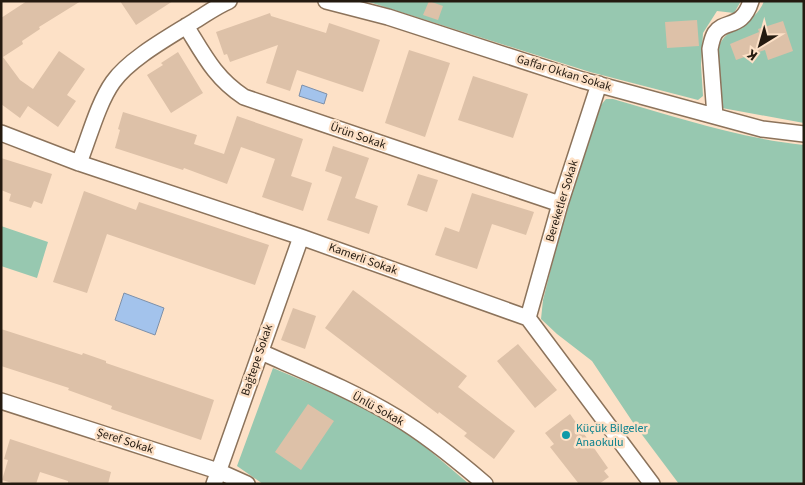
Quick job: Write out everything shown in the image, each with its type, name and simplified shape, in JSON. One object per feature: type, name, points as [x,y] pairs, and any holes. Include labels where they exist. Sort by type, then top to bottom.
[{"type":"street","name":"Gaffar Okkan Sokak","points":[[326,1],[388,17],[582,80],[762,129],[804,134]]},
{"type":"street","points":[[714,116],[710,49],[712,40],[720,29],[738,22],[744,16],[751,1]]},
{"type":"street","points":[[79,163],[104,98],[122,71],[186,26],[225,2]]},
{"type":"street","name":"Ürün Sokak","points":[[186,26],[216,73],[224,82],[244,97],[560,204]]},
{"type":"street","name":"Bereketler Sokak","points":[[528,318],[560,204],[599,84]]},
{"type":"street","name":"Kamerli Sokak","points":[[1,133],[79,163],[301,237],[528,318]]},
{"type":"street","name":"Bağtepe Sokak","points":[[216,477],[301,237]]},
{"type":"street","points":[[528,318],[646,482]]},
{"type":"street","name":"Ünlü Sokak","points":[[260,352],[318,377],[395,416],[463,464],[485,484]]},
{"type":"street","name":"Şeref Sokak","points":[[1,401],[216,477],[247,484]]},
{"type":"green space","points":[[366,1],[741,1],[734,13],[717,11],[703,33],[701,65],[703,96],[698,100],[590,72]]},
{"type":"green space","points":[[764,1],[804,1],[804,123],[722,108],[717,69],[719,47],[727,34],[754,16]]},
{"type":"green space","points":[[606,99],[613,99],[732,132],[804,145],[804,484],[679,484],[634,424],[592,361],[541,319],[543,300],[563,221],[601,105]]},
{"type":"green space","points":[[1,226],[48,242],[37,278],[1,266]]},
{"type":"green space","points":[[273,368],[356,403],[409,433],[469,484],[263,484],[237,466]]},
{"type":"water","points":[[302,85],[327,94],[324,104],[299,96]]},
{"type":"water","points":[[124,293],[164,308],[155,335],[115,320]]},
{"type":"building","points":[[27,1],[81,1],[39,27],[40,29],[22,41],[23,44],[3,57],[20,80],[33,89],[59,51],[85,69],[67,95],[76,101],[58,127],[28,106],[20,118],[1,104],[1,18]]},
{"type":"building","points":[[120,1],[173,1],[136,25]]},
{"type":"building","points":[[429,1],[443,6],[438,20],[423,15]]},
{"type":"building","points":[[270,13],[271,16],[326,33],[329,23],[380,40],[363,92],[297,70],[290,91],[266,83],[278,45],[230,62],[227,54],[224,55],[216,32]]},
{"type":"building","points":[[697,20],[699,46],[667,48],[665,22]]},
{"type":"building","points":[[783,21],[793,51],[768,60],[765,50],[736,60],[730,44],[759,32],[758,29]]},
{"type":"building","points":[[409,50],[450,63],[425,137],[385,123]]},
{"type":"building","points":[[178,52],[203,93],[171,113],[147,75],[163,65],[161,63]]},
{"type":"building","points":[[473,76],[528,94],[513,138],[458,120]]},
{"type":"building","points":[[123,112],[197,135],[194,144],[224,154],[237,116],[303,139],[291,176],[312,183],[303,211],[262,197],[275,159],[241,147],[227,184],[184,168],[183,170],[115,148]]},
{"type":"building","points":[[333,146],[369,158],[355,198],[378,206],[369,234],[327,220],[342,177],[325,171]]},
{"type":"building","points":[[1,158],[52,174],[42,204],[34,201],[31,208],[9,201],[11,194],[1,190]]},
{"type":"building","points":[[418,174],[438,180],[427,212],[407,205]]},
{"type":"building","points":[[84,191],[136,210],[139,202],[269,245],[255,285],[107,234],[87,293],[53,282]]},
{"type":"building","points":[[472,193],[534,212],[526,235],[492,224],[477,269],[435,255],[445,227],[459,232]]},
{"type":"building","points":[[353,290],[467,376],[458,387],[515,431],[494,459],[464,436],[467,433],[439,412],[438,414],[325,328]]},
{"type":"building","points":[[293,308],[316,316],[305,349],[281,340]]},
{"type":"building","points":[[1,329],[82,355],[83,353],[106,361],[106,363],[214,400],[201,440],[111,409],[112,406],[68,390],[69,388],[1,366]]},
{"type":"building","points":[[518,344],[557,390],[535,408],[497,361]]},
{"type":"building","points":[[308,404],[334,421],[301,470],[275,452]]},
{"type":"building","points":[[570,414],[608,468],[604,471],[609,477],[599,484],[579,484],[550,447],[554,444],[545,433]]},
{"type":"building","points":[[10,439],[111,472],[108,484],[68,484],[68,481],[40,472],[36,484],[15,484],[2,480],[8,460],[4,459]]},
{"type":"place","name":"Küçük Bilgeler Anaokulu","points":[[566,435]]}]
